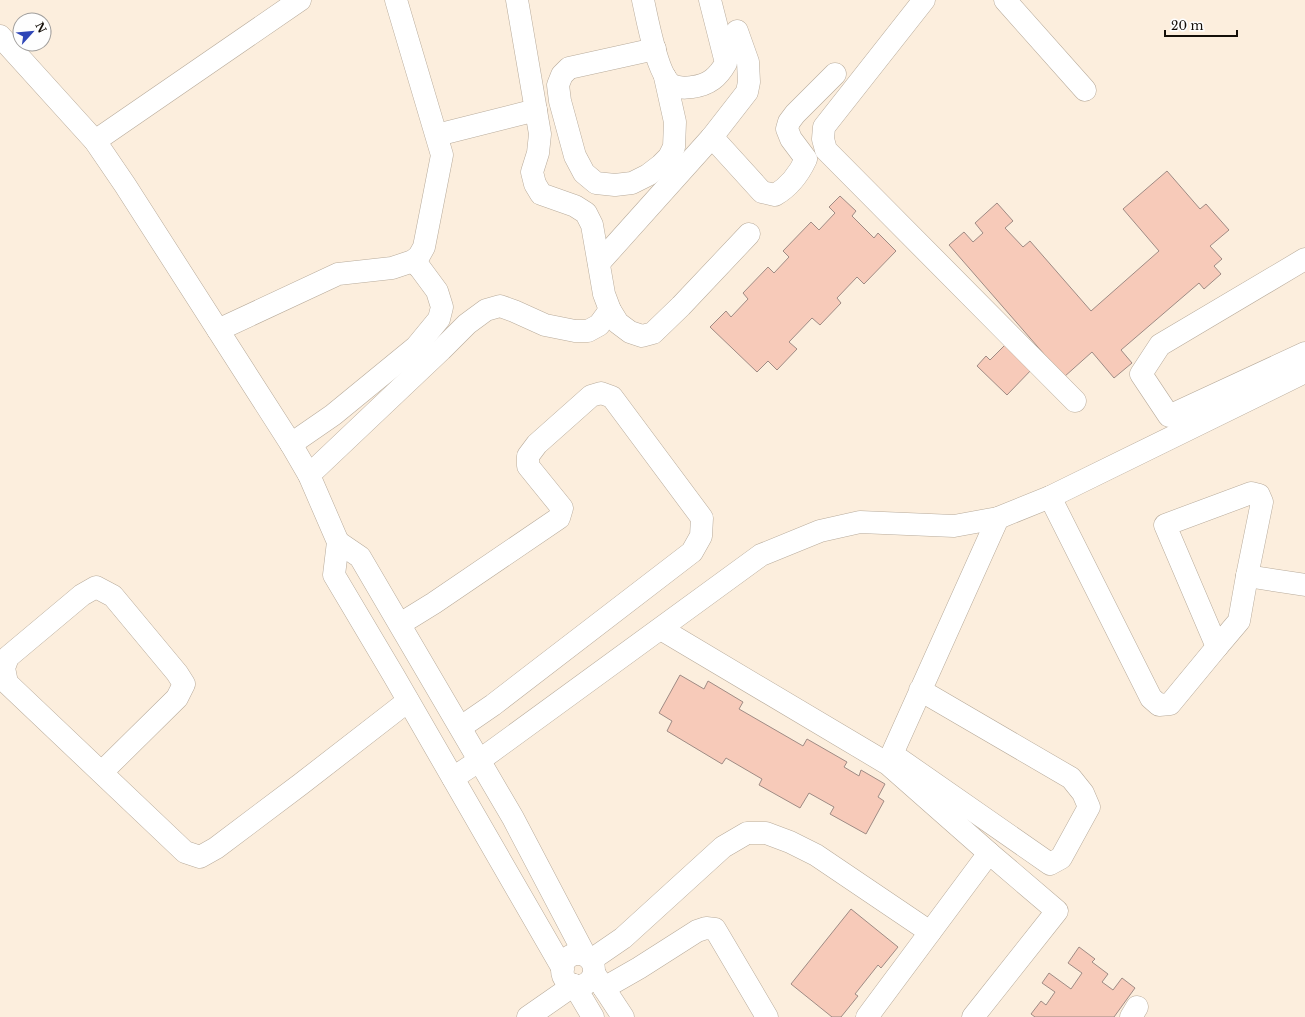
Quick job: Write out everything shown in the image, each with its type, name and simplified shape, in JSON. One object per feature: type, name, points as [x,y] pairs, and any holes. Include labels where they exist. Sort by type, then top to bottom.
[{"type":"street","points":[[95,141],[300,0]]},
{"type":"street","points":[[218,330],[338,274],[392,268],[413,261],[419,256],[424,247],[442,155],[396,0]]},
{"type":"street","points":[[517,0],[540,134],[538,153],[532,172],[535,184],[542,194],[575,206],[586,213],[592,225],[604,294],[610,310],[618,323],[630,332],[642,336],[653,333],[681,306],[749,234]]},
{"type":"street","points":[[643,0],[659,66],[665,77],[673,86],[684,88],[709,82],[719,75],[726,63],[710,0]]},
{"type":"street","points":[[924,0],[824,127],[823,139],[826,150],[1075,401]]},
{"type":"street","points":[[1005,0],[1086,90]]},
{"type":"street","points":[[599,262],[712,137],[747,92],[749,82],[748,62],[737,31]]},
{"type":"street","points":[[0,36],[95,141],[291,444],[309,475],[338,542],[334,575],[568,977],[593,1017]]},
{"type":"street","points":[[655,50],[569,68],[562,75],[558,85],[560,101],[575,156],[584,173],[596,183],[615,185],[632,183],[661,165],[669,157],[674,147],[675,122],[665,77]]},
{"type":"street","points":[[712,137],[762,192],[774,195],[785,189],[802,169],[806,159],[790,139],[787,129],[789,122],[795,114],[835,74]]},
{"type":"street","points":[[437,135],[536,110]]},
{"type":"street","points":[[1305,259],[1160,345],[1141,374],[1169,416],[1305,353]]},
{"type":"street","points":[[291,444],[333,415],[416,347],[439,319],[442,307],[437,291],[413,261]]},
{"type":"street","points":[[309,475],[467,324],[486,310],[500,306],[545,325],[575,331],[588,331],[599,325],[610,310]]},
{"type":"street","points":[[453,778],[480,760],[761,555],[820,531],[860,522],[954,526],[998,518],[1050,497],[1305,372]]},
{"type":"street","points":[[400,624],[434,603],[559,518],[562,508],[528,466],[528,456],[537,444],[591,396],[601,394],[612,397],[702,518],[701,536],[692,552],[499,700],[461,727]]},
{"type":"street","points":[[1050,497],[1151,698],[1159,705],[1170,704],[1240,621],[1247,576],[1262,502],[1259,495],[1250,493],[1165,525],[1217,647]]},
{"type":"street","points":[[920,690],[1071,778],[1084,793],[1089,807],[1061,858],[1050,864],[892,754],[920,690],[998,518]]},
{"type":"street","points":[[338,542],[360,557],[480,760],[513,818],[593,969],[623,1017]]},
{"type":"street","points":[[1247,576],[1305,585]]},
{"type":"street","points":[[102,772],[177,698],[184,684],[177,673],[113,596],[96,587],[82,595],[8,657],[4,668],[7,682],[185,852],[200,857],[216,848],[408,701]]},
{"type":"street","points":[[660,629],[888,764],[1056,911],[973,1017]]},
{"type":"street","points":[[593,969],[580,954],[570,956],[563,964],[568,977],[584,984],[592,978],[593,969],[623,938],[723,847],[747,833],[766,833],[790,842],[816,855],[930,932]]},
{"type":"street","points":[[867,1017],[989,853]]},
{"type":"street","points":[[593,969],[639,968],[697,931],[706,928],[715,929],[767,1017]]},
{"type":"street","points":[[528,1017],[568,977]]},
{"type":"building","points":[[1167,171],[1200,209],[1206,204],[1229,230],[1210,246],[1222,259],[1214,266],[1221,274],[1204,289],[1199,283],[1121,350],[1132,363],[1114,378],[1092,352],[1064,377],[949,245],[964,232],[973,242],[983,233],[975,223],[997,203],[1013,221],[1005,228],[1023,247],[1030,241],[1091,311],[1159,251],[1123,209]]},
{"type":"building","points":[[840,196],[856,211],[852,216],[874,238],[878,233],[896,251],[864,284],[857,277],[837,298],[841,303],[820,325],[812,318],[789,342],[797,349],[777,370],[768,361],[757,372],[710,327],[726,311],[731,317],[748,299],[743,293],[768,267],[774,273],[789,257],[783,251],[811,222],[819,230],[835,213],[829,207]]},
{"type":"building","points":[[1008,342],[1034,367],[1007,395],[977,366],[986,356],[990,360]]},
{"type":"building","points":[[680,675],[704,689],[708,681],[743,702],[739,709],[803,746],[807,739],[847,762],[844,767],[859,776],[861,770],[885,784],[878,797],[884,801],[866,834],[830,814],[834,807],[809,793],[800,808],[759,785],[762,779],[726,758],[722,764],[667,731],[672,721],[659,713]]},
{"type":"building","points":[[851,909],[898,947],[881,968],[878,965],[855,994],[858,996],[841,1017],[832,1017],[791,984]]},
{"type":"building","points":[[1079,947],[1095,959],[1092,962],[1108,974],[1102,982],[1113,990],[1122,978],[1135,988],[1114,1017],[1035,1017],[1031,1014],[1041,1001],[1046,1005],[1055,992],[1042,983],[1049,973],[1071,989],[1082,973],[1068,963]]}]
